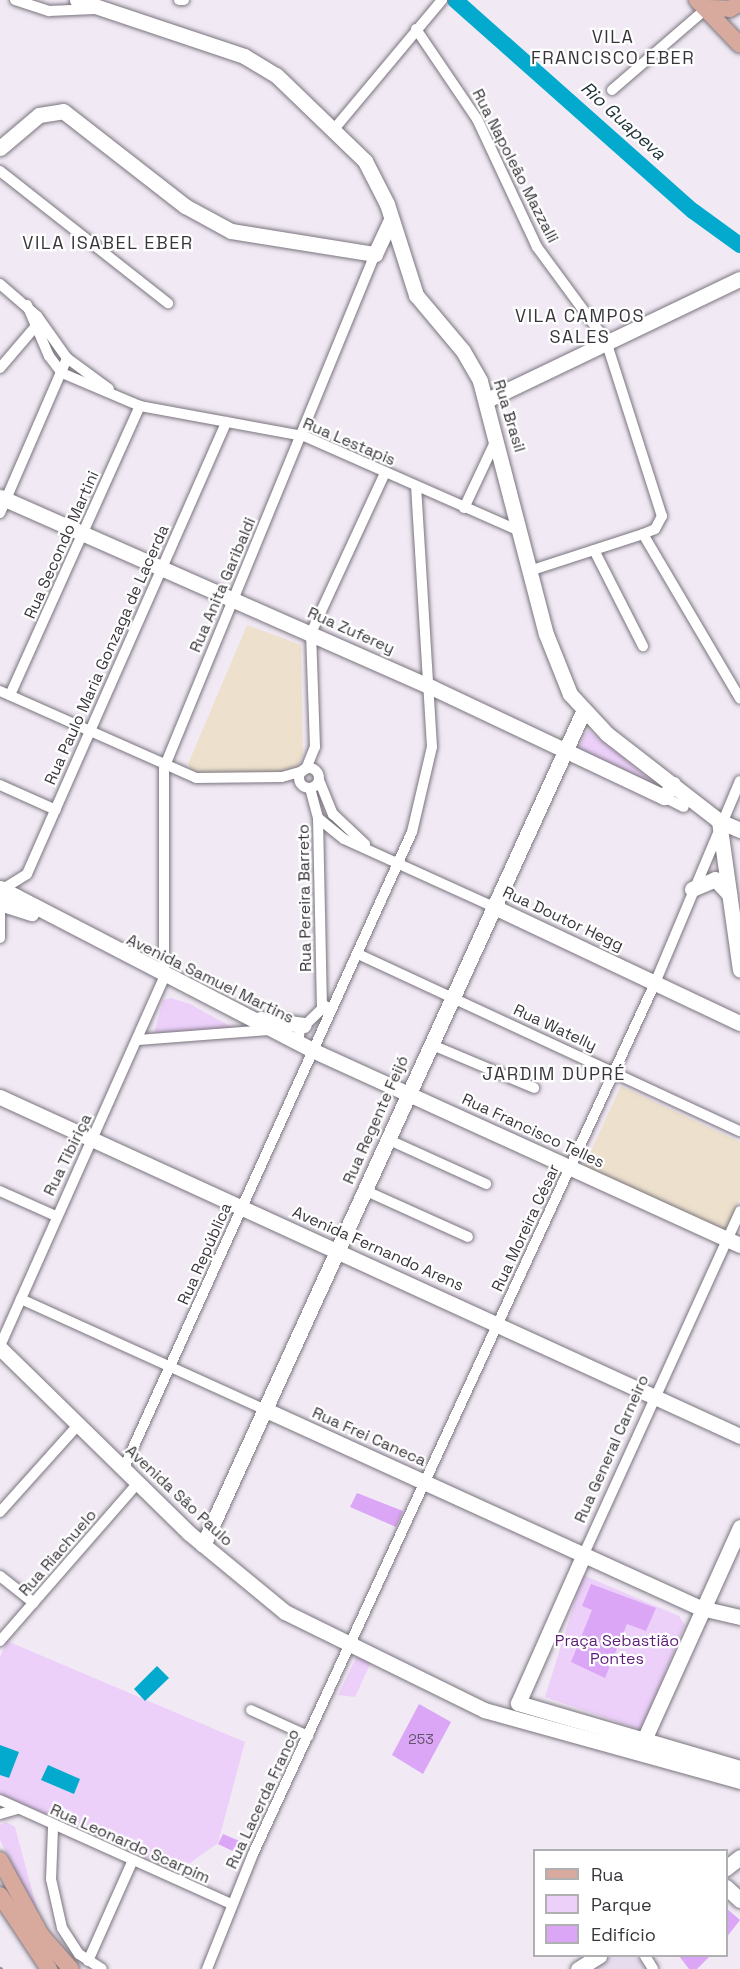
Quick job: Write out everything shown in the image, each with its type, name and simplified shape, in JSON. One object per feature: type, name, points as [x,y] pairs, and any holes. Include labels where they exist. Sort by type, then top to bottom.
[{"type":"main road","name":"Rua Brasil","points":[[77,0],[244,56],[276,75],[335,128],[365,161],[391,220],[416,295],[474,367],[487,400],[558,669],[583,712],[719,821]]},
{"type":"main road","points":[[702,4],[730,9],[740,3]]},
{"type":"main road","points":[[702,4],[740,45]]},
{"type":"main road","points":[[0,148],[39,115],[63,111],[214,224],[254,237],[375,254]]},
{"type":"main road","name":"Rua Anita Garibaldi","points":[[375,254],[391,220]]},
{"type":"main road","points":[[487,400],[606,340],[740,279]]},
{"type":"main road","name":"Rua Zuferey","points":[[2,503],[84,533],[162,566],[431,687],[664,797]]},
{"type":"main road","name":"Rua Regente Feijó","points":[[203,1545],[266,1410],[407,1092],[583,712]]},
{"type":"main road","points":[[664,797],[673,784]]},
{"type":"main road","points":[[719,821],[740,830]]},
{"type":"main road","points":[[719,821],[740,970]]},
{"type":"main road","points":[[693,888],[715,879],[729,894]]},
{"type":"main road","name":"Avenida Samuel Martins","points":[[1,894],[164,977],[257,1019],[269,1030],[312,1050]]},
{"type":"main road","name":"Rua Doutor Hegg","points":[[492,906],[740,1023]]},
{"type":"main road","points":[[257,1019],[306,1024]]},
{"type":"main road","name":"Rua Francisco Telles","points":[[312,1050],[734,1242]]},
{"type":"main road","name":"Avenida Fernando Arens","points":[[0,1097],[740,1436]]},
{"type":"main road","name":"Avenida São Paulo","points":[[2,1354],[79,1424],[123,1470],[203,1545],[285,1612],[449,1689]]},
{"type":"main road","name":"Rua Frei Caneca","points":[[266,1410],[701,1608],[740,1617]]},
{"type":"main road","points":[[643,1742],[701,1608],[740,1527]]},
{"type":"main road","name":"Rua General Carneiro","points":[[518,1703],[583,1556]]},
{"type":"main road","points":[[449,1689],[507,1707],[518,1703],[643,1742],[740,1768]]},
{"type":"main road","points":[[449,1689],[484,1710],[740,1782]]},
{"type":"main road","points":[[586,1740],[628,1746],[643,1742]]},
{"type":"main road","points":[[728,1866],[740,1855]]},
{"type":"main road","points":[[0,1860],[41,1935],[70,1969]]},
{"type":"main road","points":[[728,1889],[740,1899]]},
{"type":"main road","points":[[0,1895],[49,1969]]},
{"type":"main road","points":[[578,1969],[597,1957]]},
{"type":"street","points":[[15,0],[49,11],[97,8]]},
{"type":"street","points":[[335,128],[442,0]]},
{"type":"street","points":[[612,90],[702,4]]},
{"type":"street","name":"Rua Napoleão Mazzalli","points":[[416,29],[477,119],[537,247],[606,340],[662,516],[655,530],[643,534]]},
{"type":"street","points":[[0,171],[168,303]]},
{"type":"street","name":"Rua Anita Garibaldi","points":[[164,977],[164,768],[237,600],[375,254]]},
{"type":"street","name":"Rua Lestapis","points":[[0,284],[27,305],[67,358],[122,398]]},
{"type":"street","points":[[27,305],[35,327],[62,373]]},
{"type":"street","points":[[0,368],[35,327]]},
{"type":"street","points":[[2,503],[67,358]]},
{"type":"street","name":"Rua Lestapis","points":[[62,373],[140,406],[304,436],[523,532]]},
{"type":"street","name":"Rua Secondo Martini","points":[[5,693],[84,533],[140,406]]},
{"type":"street","name":"Rua Paulo Maria Gonzaga de Lacerda","points":[[1,894],[27,874],[226,422]]},
{"type":"street","points":[[464,508],[497,437]]},
{"type":"street","name":"Rua Pereira Barreto","points":[[322,1010],[318,818],[313,782],[315,747],[311,633],[385,473]]},
{"type":"street","points":[[298,1042],[306,1024],[338,992],[399,860],[425,789],[431,687],[416,487]]},
{"type":"street","points":[[532,570],[643,534],[740,699]]},
{"type":"street","points":[[594,550],[643,646]]},
{"type":"street","points":[[5,693],[164,768],[196,778],[282,777],[313,782]]},
{"type":"street","name":"Rua Pereira Barreto","points":[[304,770],[315,747]]},
{"type":"street","points":[[282,777],[304,770]]},
{"type":"street","points":[[304,770],[313,782]]},
{"type":"street","points":[[304,770],[313,782]]},
{"type":"street","name":"Rua Moreira César","points":[[352,1644],[655,983],[719,821],[740,781]]},
{"type":"street","name":"Rua Doutor Hegg","points":[[313,782],[333,814],[370,848]]},
{"type":"street","points":[[0,785],[56,810]]},
{"type":"street","name":"Rua Zuferey","points":[[664,797],[684,807]]},
{"type":"street","name":"Rua Doutor Hegg","points":[[318,818],[344,839],[399,860],[492,906]]},
{"type":"street","points":[[0,913],[1,936]]},
{"type":"street","name":"Rua Watelly","points":[[357,954],[740,1131]]},
{"type":"street","name":"Rua Tibiriça","points":[[2,1354],[21,1299],[56,1216],[93,1140],[164,977]]},
{"type":"street","name":"Rua República","points":[[123,1470],[338,992]]},
{"type":"street","points":[[306,1024],[320,1035]]},
{"type":"street","points":[[138,1040],[269,1030]]},
{"type":"street","points":[[430,1044],[534,1088]]},
{"type":"street","points":[[387,1139],[486,1184]]},
{"type":"street","points":[[364,1190],[468,1237]]},
{"type":"street","points":[[0,1191],[56,1216]]},
{"type":"street","name":"Rua General Carneiro","points":[[583,1556],[654,1398],[734,1242],[740,1211]]},
{"type":"street","name":"Rua Frei Caneca","points":[[21,1299],[171,1364],[266,1410]]},
{"type":"street","points":[[0,1512],[79,1424]]},
{"type":"street","name":"Rua Riachuelo","points":[[0,1641],[138,1483]]},
{"type":"street","points":[[0,1576],[34,1604]]},
{"type":"street","name":"Rua Lacerda Franco","points":[[207,1969],[231,1904],[352,1644]]},
{"type":"street","points":[[251,1710],[308,1736]]},
{"type":"street","name":"Rua Leonardo Scarpim","points":[[0,1800],[53,1828],[231,1904]]},
{"type":"street","points":[[0,1814],[18,1809]]},
{"type":"street","points":[[53,1828],[53,1896],[70,1944],[88,1961],[102,1969]]},
{"type":"street","points":[[88,1961],[132,1862]]},
{"type":"shaded area","points":[[247,625],[301,645],[303,755],[294,774],[196,777],[188,764]]},
{"type":"shaded area","points":[[621,1086],[740,1142],[740,1199],[724,1234],[583,1168]]},
{"type":"shaded area","points":[[606,1957],[637,1957],[645,1969],[586,1969]]},
{"type":"green space","points":[[588,730],[661,788],[577,750]]},
{"type":"green space","points":[[171,998],[190,1004],[233,1028],[154,1034],[163,1000]]},
{"type":"green space","name":"Praça Sebastião Pontes","points":[[583,1575],[679,1616],[685,1625],[641,1730],[545,1697]]},
{"type":"green space","points":[[7,1641],[245,1742],[218,1843],[179,1871],[0,1795],[0,1657]]},
{"type":"green space","points":[[359,1652],[373,1658],[355,1697],[338,1695]]},
{"type":"green space","points":[[6,1822],[15,1827],[40,1920],[0,1840],[0,1825]]},
{"type":"water","points":[[157,1666],[169,1678],[145,1701],[134,1689]]},
{"type":"water","points":[[0,1745],[19,1752],[9,1778],[0,1775]]},
{"type":"water","points":[[48,1765],[80,1779],[74,1794],[41,1780]]},
{"type":"building","points":[[357,1493],[403,1511],[396,1527],[350,1507]]},
{"type":"building","points":[[591,1584],[656,1608],[646,1631],[627,1624],[605,1678],[571,1662],[592,1610],[582,1606]]},
{"type":"building","points":[[419,1704],[451,1722],[423,1774],[392,1755]]},
{"type":"building","points":[[223,1834],[249,1845],[243,1856],[218,1844]]},
{"type":"building","points":[[728,1910],[740,1920],[728,1935]]},
{"type":"building","points":[[680,1957],[709,1957],[697,1969],[689,1969]]},
{"type":"waterway","name":"Rio Guapeva","points":[[455,0],[693,211],[740,245]]},
{"type":"district","name":"VILA FRANCISCO EBER","points":[[613,48]]},
{"type":"district","name":"VILA ISABEL EBER","points":[[108,243]]},
{"type":"district","name":"VILA CAMPOS SALES","points":[[580,327]]},
{"type":"district","name":"JARDIM DUPRÉ","points":[[554,1074]]}]
